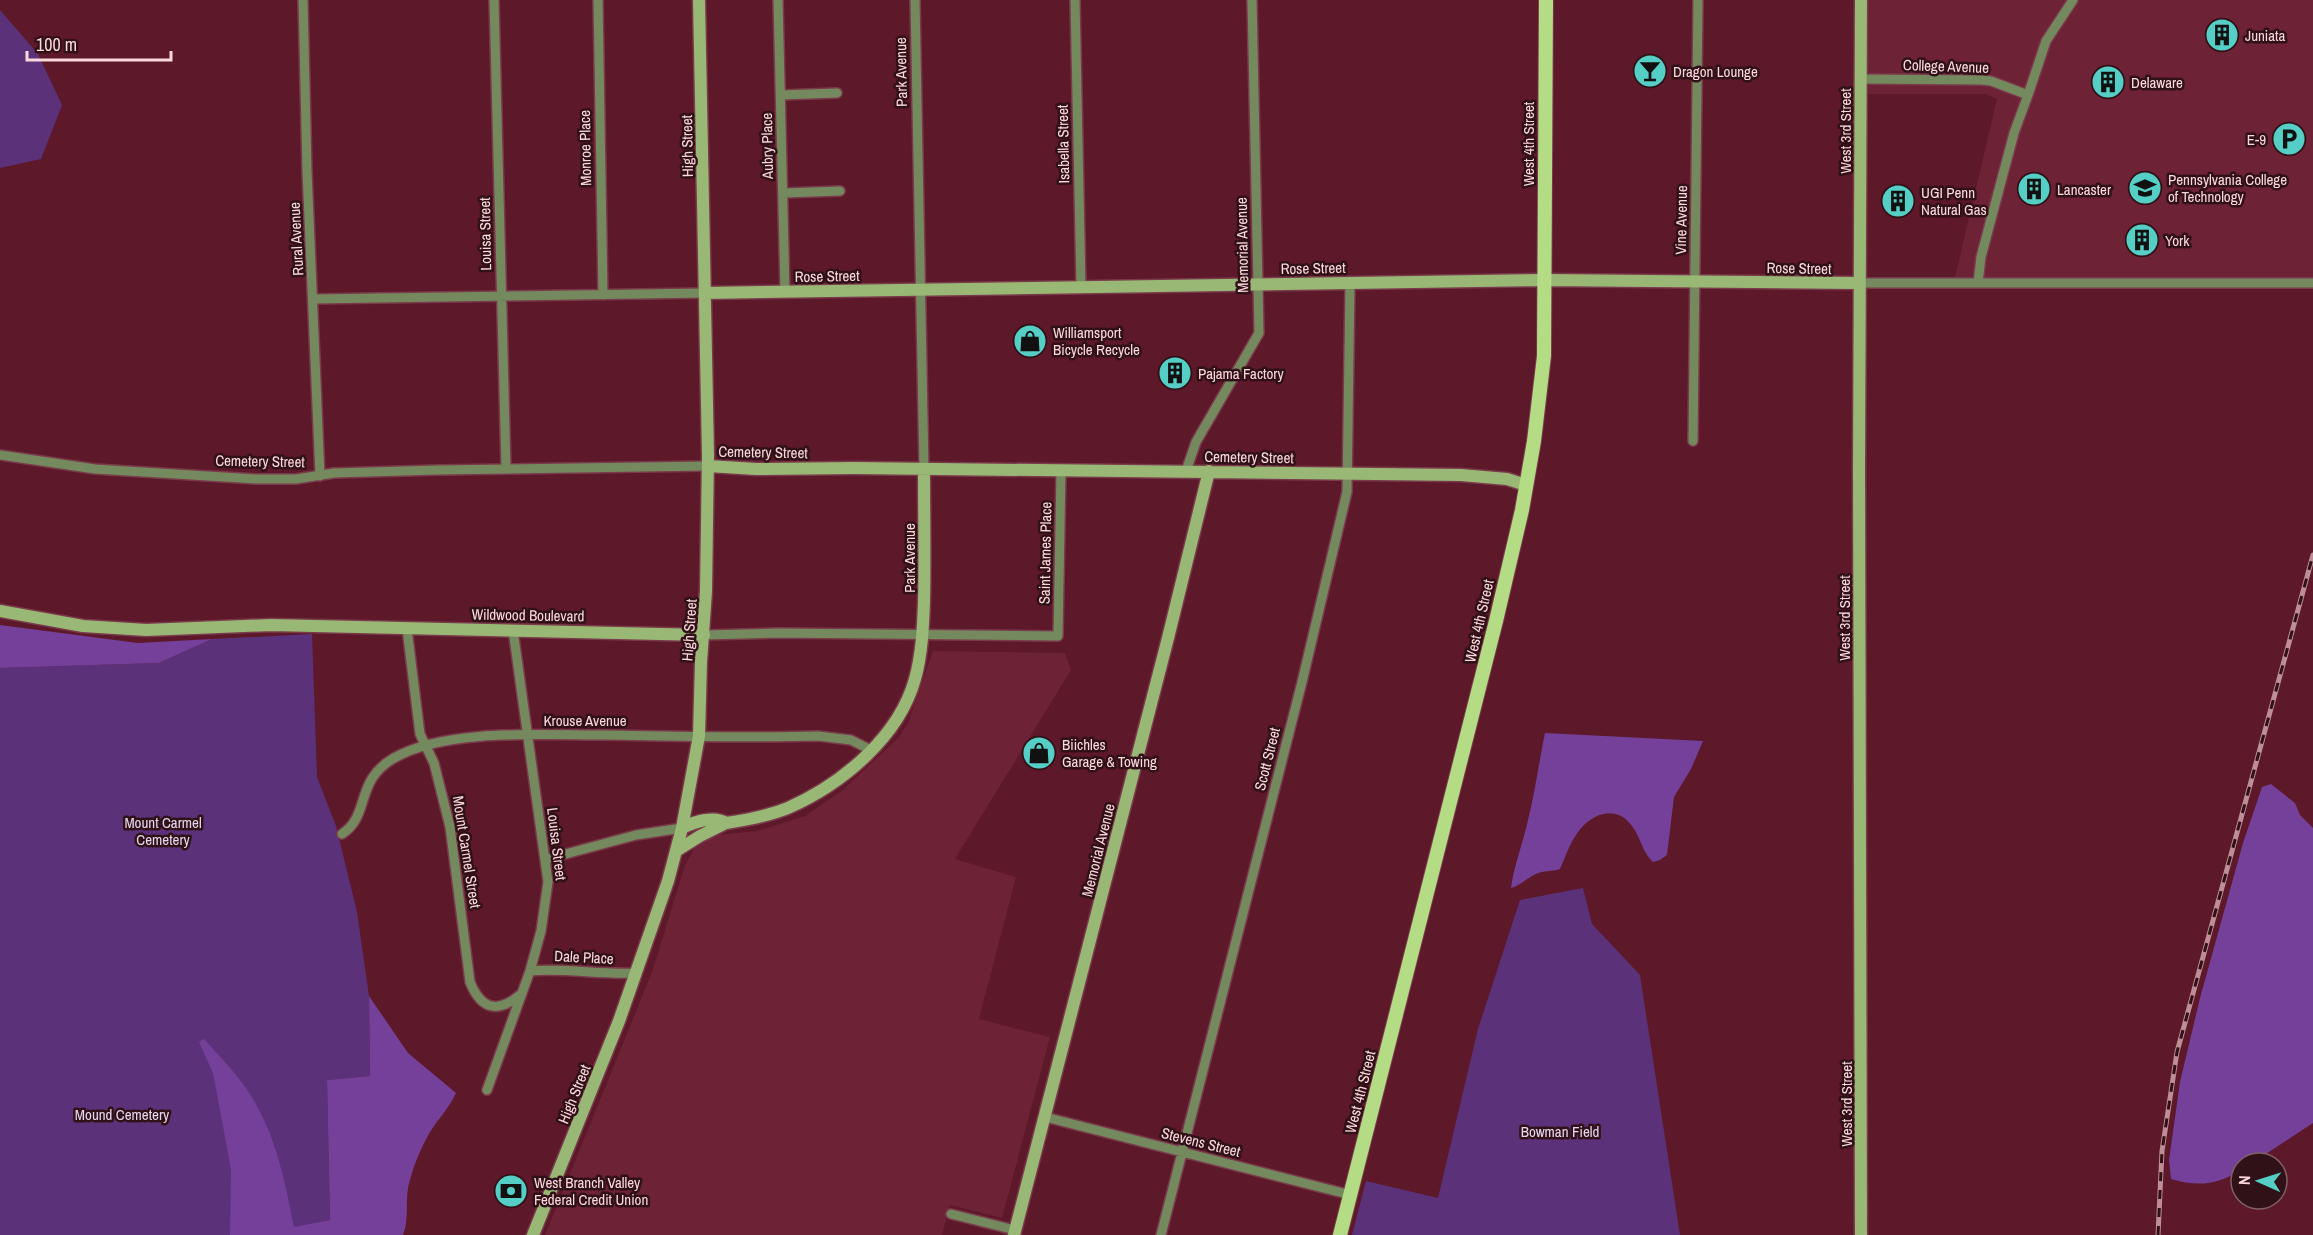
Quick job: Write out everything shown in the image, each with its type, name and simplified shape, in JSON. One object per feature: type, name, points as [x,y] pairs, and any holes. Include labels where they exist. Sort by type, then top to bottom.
[{"type":"main road","name":"West 4th Street","points":[[1340,1235],[1488,656],[1526,485],[1544,356],[1546,0]]},
{"type":"street","name":"Rural Avenue","points":[[303,0],[307,171],[320,476]]},
{"type":"street","name":"Louisa Street","points":[[494,0],[506,468]]},
{"type":"street","name":"Monroe Place","points":[[598,0],[603,295]]},
{"type":"street","name":"High Street","points":[[533,1235],[595,1083],[636,973],[676,851],[699,736],[708,466],[699,0]]},
{"type":"street","name":"Aubry Place","points":[[778,0],[785,292]]},
{"type":"street","name":"Park Avenue","points":[[547,859],[636,836],[682,828],[693,823],[719,819],[726,823],[764,816],[786,809],[845,773],[871,750],[895,721],[905,704],[916,678],[922,635],[924,470],[915,0]]},
{"type":"street","name":"Isabella Street","points":[[1075,0],[1081,287]]},
{"type":"street","name":"Memorial Avenue","points":[[1186,471],[1196,442],[1259,333],[1252,0]]},
{"type":"street","name":"Vine Avenue","points":[[1693,441],[1698,0]]},
{"type":"street","name":"West 3rd Street","points":[[1860,0],[1861,1235]]},
{"type":"street","points":[[1978,283],[1981,257],[2014,133],[2046,41],[2073,0]]},
{"type":"street","name":"College Avenue","points":[[1860,79],[1981,80],[1991,81],[2028,95]]},
{"type":"street","points":[[781,95],[837,93]]},
{"type":"street","points":[[784,193],[840,191]]},
{"type":"street","name":"Rose Street","points":[[313,299],[1545,280],[2313,283]]},
{"type":"street","name":"Scott Street","points":[[1161,1235],[1267,823],[1347,492],[1350,283]]},
{"type":"street","name":"Cemetery Street","points":[[0,455],[95,469],[256,479],[320,476],[334,473],[506,468],[708,466],[756,469],[1209,471],[1490,476],[1526,485]]},
{"type":"street","name":"Saint James Place","points":[[1058,636],[1061,471]]},
{"type":"street","name":"Memorial Avenue","points":[[1014,1232],[1209,471]]},
{"type":"street","name":"Wildwood Boulevard","points":[[0,610],[49,621],[128,630],[271,625],[704,635],[1058,636]]},
{"type":"street","name":"Mount Carmel Street","points":[[407,629],[417,718],[425,745],[434,763],[450,826],[470,982],[475,993],[485,1004],[496,1007],[512,1002],[520,995]]},
{"type":"street","name":"Louisa Street","points":[[487,1090],[530,971],[545,906],[548,882],[547,859],[536,798],[513,630]]},
{"type":"street","name":"Krouse Avenue","points":[[342,834],[355,822],[365,788],[374,774],[394,758],[425,745],[459,739],[528,735],[833,736],[859,742],[871,750]]},
{"type":"street","points":[[676,851],[726,823]]},
{"type":"street","name":"Dale Place","points":[[530,971],[551,969],[618,974],[636,973]]},
{"type":"street","name":"Stevens Street","points":[[1045,1117],[1351,1195]]},
{"type":"street","points":[[951,1214],[1014,1232]]},
{"type":"shaded area","name":"Pennsylvania College of Technology","points":[[1861,0],[2313,0],[2313,278],[1955,277],[1997,99],[1986,94],[1860,94]]},
{"type":"shaded area","points":[[0,625],[138,643],[212,639],[159,663],[0,668]]},
{"type":"shaded area","points":[[933,651],[1065,653],[1071,670],[955,859],[1016,877],[979,1019],[1050,1037],[1002,1218],[950,1205],[942,1235],[545,1235],[652,972],[685,865],[695,847],[716,835],[757,831],[805,816],[843,790],[899,737],[908,723]]},
{"type":"shaded area","points":[[1545,733],[1703,741],[1691,769],[1674,797],[1667,855],[1653,862],[1626,819],[1611,813],[1603,814],[1581,828],[1571,843],[1560,869],[1539,873],[1511,888],[1526,829]]},
{"type":"shaded area","points":[[2271,784],[2295,803],[2300,815],[2313,828],[2313,1123],[2270,1151],[2229,1151],[2229,1176],[2224,1179],[2199,1184],[2181,1182],[2171,1179],[2169,1160],[2180,1082],[2200,998],[2243,843],[2262,787]]},
{"type":"shaded area","points":[[369,996],[408,1053],[456,1093],[430,1132],[416,1161],[408,1187],[403,1235],[230,1235],[231,1169],[213,1073],[199,1042],[204,1039],[226,1063],[247,1089],[258,1108],[276,1151],[294,1227],[330,1220],[327,1080],[370,1076]]},
{"type":"green space","points":[[0,10],[38,54],[62,105],[41,159],[0,168]]},
{"type":"green space","points":[[312,634],[317,777],[336,826],[357,912],[369,996],[370,1076],[327,1080],[330,1220],[261,1235],[0,1235],[0,668],[159,663],[212,639]]},
{"type":"green space","name":"Bowman Field","points":[[1583,888],[1592,924],[1640,975],[1680,1235],[1352,1235],[1366,1181],[1438,1198],[1478,1029],[1520,900]]},
{"type":"railway","points":[[2158,1235],[2162,1151],[2177,1052],[2313,555]]},
{"type":"place","name":"Juniata","points":[[2222,35]]},
{"type":"place","name":"Dragon Lounge","points":[[1650,71]]},
{"type":"place","name":"Delaware","points":[[2108,82]]},
{"type":"place","name":"E-9","points":[[2289,139]]},
{"type":"place","name":"Pennsylvania College of Technology","points":[[2145,188]]},
{"type":"place","name":"Lancaster","points":[[2034,189]]},
{"type":"place","name":"UGI Penn Natural Gas","points":[[1898,201]]},
{"type":"place","name":"York","points":[[2142,240]]},
{"type":"place","name":"Williamsport Bicycle Recycle","points":[[1030,341]]},
{"type":"place","name":"Pajama Factory","points":[[1175,373]]},
{"type":"place","name":"Biichles Garage & Towing","points":[[1039,753]]},
{"type":"place","name":"West Branch Valley Federal Credit Union","points":[[511,1191]]},
{"type":"park label","name":"Mount Carmel Cemetery","points":[[163,830]]},
{"type":"park label","name":"Mound Cemetery","points":[[122,1114]]}]
